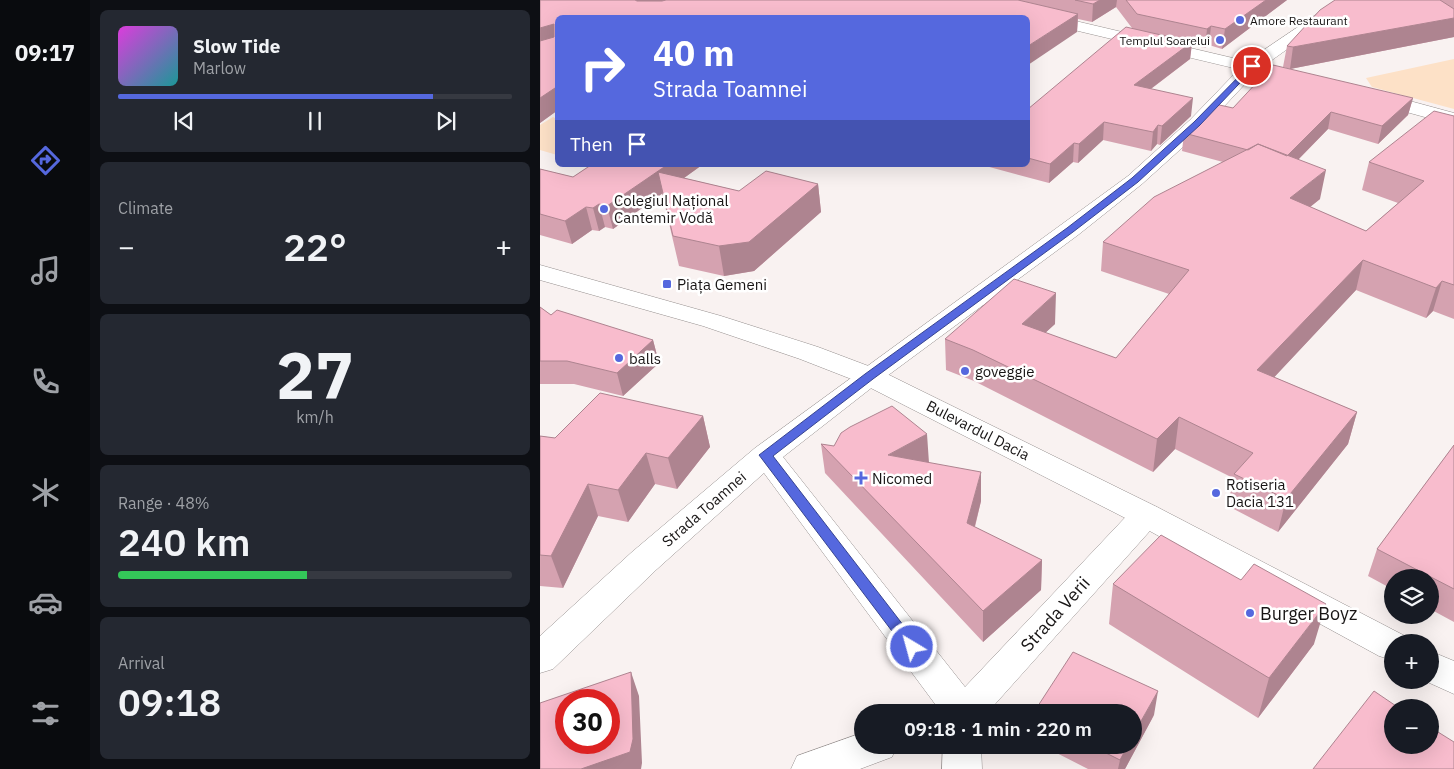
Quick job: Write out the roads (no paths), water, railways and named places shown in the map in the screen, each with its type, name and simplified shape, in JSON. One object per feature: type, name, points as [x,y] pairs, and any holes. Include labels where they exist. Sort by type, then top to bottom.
[{"type":"street","points":[[966,0],[1252,66],[1325,85]]},
{"type":"street","name":"Strada Toamnei","points":[[540,658],[644,562],[766,455],[869,376],[1070,230],[1135,180],[1197,124],[1252,66],[1348,0]]},
{"type":"street","points":[[1353,92],[1454,119]]},
{"type":"street","name":"Bulevardul Dacia","points":[[540,272],[712,321],[809,353],[869,376],[1146,515],[1384,642]]},
{"type":"street","points":[[766,455],[957,704]]},
{"type":"street","name":"Strada Verii","points":[[970,704],[1146,515]]},
{"type":"street","points":[[1439,671],[1454,679]]},
{"type":"street","points":[[811,769],[854,754]]},
{"type":"street","points":[[962,754],[962,769]]},
{"type":"place","name":"Amore Restaurant","points":[[1240,20]]},
{"type":"place","name":"Templul Soarelui","points":[[1220,40]]},
{"type":"place","name":"Colegiul Național Cantemir Vodă","points":[[604,209]]},
{"type":"place","name":"Piața Gemeni","points":[[667,284]]},
{"type":"place","name":"balls","points":[[619,358]]},
{"type":"place","name":"goveggie","points":[[965,371]]},
{"type":"place","name":"Nicomed","points":[[861,478]]},
{"type":"place","name":"Rotiseria Dacia 131","points":[[1216,493]]},
{"type":"place","name":"Burger Boyz","points":[[1250,613]]}]
